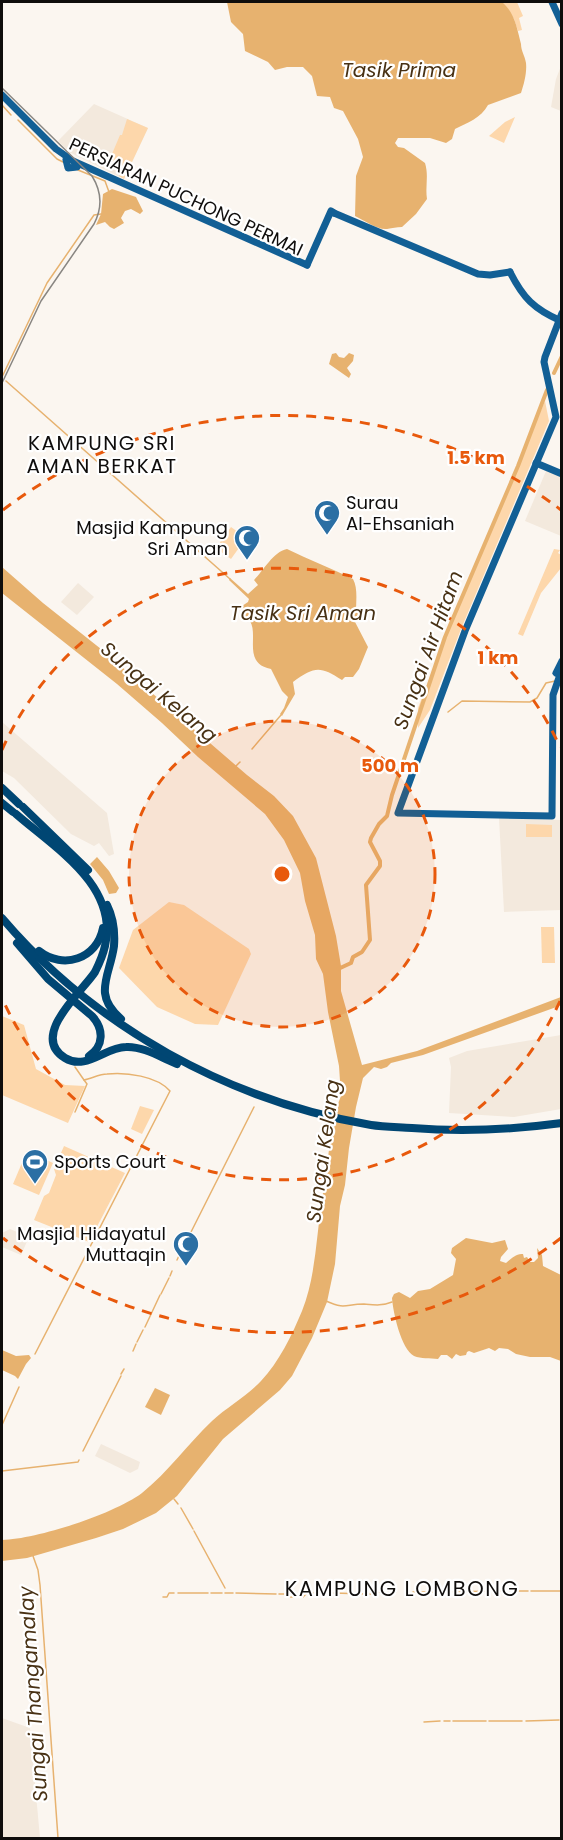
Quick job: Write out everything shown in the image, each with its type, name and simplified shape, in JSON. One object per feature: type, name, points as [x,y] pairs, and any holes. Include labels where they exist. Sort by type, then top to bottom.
[{"type":"highway","points":[[3,793],[21,806],[81,862],[97,883],[112,915],[114,941],[104,985],[106,998],[116,1014],[154,1045]]},
{"type":"highway","points":[[2,803],[85,874],[100,898],[105,916],[106,938],[99,963],[87,985]]},
{"type":"highway","points":[[11,928],[49,958],[63,961],[76,959],[90,951],[100,939],[103,923],[100,898]]},
{"type":"highway","points":[[108,906],[110,930],[108,947],[99,970],[57,1021],[53,1035],[57,1051],[73,1062],[84,1061],[112,1050],[137,1048],[266,1102],[372,1127],[453,1131],[514,1130],[561,1125]]},
{"type":"highway","points":[[2,918],[75,991],[154,1045],[225,1082],[322,1117]]},
{"type":"highway","points":[[2,924],[41,972],[98,1023],[101,1033],[100,1042],[93,1053],[86,1058],[69,1057],[61,1051],[57,1043],[57,1029],[69,1007]]},
{"type":"highway","points":[[17,943],[84,1003],[135,1039],[177,1064]]},
{"type":"main road","points":[[554,2],[561,16]]},
{"type":"main road","points":[[554,2],[561,24]]},
{"type":"main road","name":"PERSIARAN PUCHONG PERMAI","points":[[2,95],[18,114],[66,160],[68,168],[77,167],[303,268],[310,259]]},
{"type":"main road","name":"PERSIARAN PUCHONG PERMAI","points":[[2,101],[73,161],[298,262],[310,259]]},
{"type":"main road","points":[[310,259],[334,213],[478,273],[490,275],[514,273],[529,298],[558,318],[547,360],[559,419],[467,636],[400,812],[549,810],[549,696],[561,661]]},
{"type":"main road","points":[[539,462],[561,472]]},
{"type":"shaded area","points":[[502,2],[517,2],[523,16],[519,18],[522,30],[518,31],[514,19]]},
{"type":"shaded area","points":[[561,66],[561,111],[551,107]]},
{"type":"shaded area","points":[[94,104],[148,128],[124,179],[69,152],[58,141]]},
{"type":"shaded area","points":[[515,117],[504,143],[489,136],[505,122]]},
{"type":"shaded area","points":[[127,119],[148,128],[124,179],[119,176],[121,172],[112,168],[114,163],[109,161]]},
{"type":"shaded area","points":[[545,401],[549,421],[461,629],[430,710],[418,728],[418,708],[450,624]]},
{"type":"shaded area","points":[[546,471],[561,477],[561,536],[525,521]]},
{"type":"shaded area","points":[[231,527],[246,538],[231,559],[216,548]]},
{"type":"shaded area","points":[[554,549],[560,550],[558,553],[561,555],[561,568],[541,593],[523,636],[518,634]]},
{"type":"shaded area","points":[[78,583],[94,597],[77,615],[61,602]]},
{"type":"shaded area","points":[[2,722],[107,813],[114,854],[109,856],[99,843],[94,846],[71,834],[14,778],[2,771]]},
{"type":"shaded area","points":[[499,818],[561,820],[561,910],[504,912]]},
{"type":"shaded area","points":[[526,824],[552,825],[552,837],[526,837]]},
{"type":"shaded area","points":[[169,902],[184,905],[249,949],[251,954],[218,1025],[195,1024],[157,1007],[119,968],[133,930]]},
{"type":"shaded area","points":[[541,927],[554,927],[555,963],[542,963]]},
{"type":"shaded area","points":[[2,1016],[24,1025],[36,1069],[65,1085],[85,1086],[68,1123],[2,1095]]},
{"type":"shaded area","points":[[561,1035],[561,1109],[514,1117],[449,1113],[451,1067],[449,1058],[467,1051]]},
{"type":"shaded area","points":[[140,1106],[154,1110],[142,1134],[131,1129]]},
{"type":"shaded area","points":[[64,1146],[125,1173],[89,1242],[34,1220],[44,1196],[49,1193],[56,1175],[54,1169]]},
{"type":"shaded area","points":[[27,1151],[53,1163],[39,1195],[13,1184]]},
{"type":"shaded area","points":[[10,1229],[29,1237],[21,1255],[2,1247],[2,1233]]},
{"type":"shaded area","points":[[101,1444],[140,1462],[138,1469],[130,1473],[95,1456]]},
{"type":"shaded area","points":[[2,1718],[30,1728],[40,1838],[2,1838]]},
{"type":"water","name":"Tasik Prima","points":[[227,2],[502,2],[510,11],[515,22],[525,60],[526,71],[521,93],[488,105],[478,117],[455,129],[452,139],[446,143],[430,138],[398,138],[395,143],[398,147],[404,148],[425,163],[427,199],[402,227],[379,228],[355,216],[356,176],[363,157],[358,139],[343,111],[334,108],[330,97],[317,96],[312,76],[303,67],[275,70],[268,62],[245,51],[243,34],[231,22]]},
{"type":"water","points":[[112,189],[136,197],[143,211],[140,214],[131,209],[125,211],[121,218],[124,223],[114,229],[105,222],[96,225],[101,214],[103,194]]},
{"type":"water","points":[[336,353],[339,357],[344,358],[349,353],[354,355],[353,361],[347,368],[351,374],[349,378],[329,364],[332,354]]},
{"type":"water","name":"Tasik Sri Aman","points":[[287,549],[353,579],[356,590],[356,612],[365,616],[354,620],[368,647],[353,677],[345,677],[342,680],[328,672],[318,670],[307,673],[293,682],[295,694],[282,716],[280,714],[288,697],[282,691],[271,669],[262,666],[257,661],[254,655],[250,621],[242,619],[241,615],[242,606],[249,599],[229,580],[230,578],[248,594],[258,585],[254,580],[269,562],[277,554]]},
{"type":"water","points":[[2,567],[274,796],[293,816],[316,858],[336,936],[341,966],[341,991],[362,1065],[417,1051],[561,997],[562,1005],[423,1055],[391,1063],[381,1069],[374,1067],[363,1078],[356,1107],[340,1206],[335,1264],[327,1302],[312,1338],[292,1376],[280,1390],[223,1439],[177,1496],[156,1513],[123,1529],[96,1538],[27,1558],[2,1561],[2,1540],[17,1539],[75,1524],[113,1509],[142,1493],[212,1421],[268,1374],[284,1348],[307,1298],[315,1256],[334,1114],[341,1096],[339,1066],[323,974],[316,959],[315,935],[300,873],[284,840],[265,814],[162,723],[117,684],[2,593]]},
{"type":"water","points":[[97,857],[119,888],[116,893],[109,894],[103,880],[90,864]]},
{"type":"water","points":[[466,1238],[492,1243],[505,1240],[508,1249],[500,1261],[506,1263],[520,1254],[523,1254],[524,1258],[527,1257],[530,1262],[534,1262],[538,1258],[537,1248],[542,1255],[543,1266],[561,1275],[561,1361],[550,1357],[530,1357],[499,1348],[495,1351],[489,1348],[474,1353],[469,1351],[466,1355],[460,1356],[456,1354],[452,1359],[447,1355],[441,1355],[438,1359],[420,1358],[409,1352],[398,1330],[392,1298],[394,1294],[399,1292],[410,1298],[418,1291],[430,1289],[453,1275],[456,1259],[451,1253],[452,1248]]},
{"type":"water","points":[[2,1350],[16,1356],[29,1355],[31,1358],[18,1379],[2,1370]]},
{"type":"water","points":[[155,1388],[170,1395],[161,1415],[145,1407]]},
{"type":"waterway","points":[[2,105],[11,115]]},
{"type":"waterway","points":[[18,120],[57,159],[63,162]]},
{"type":"waterway","points":[[78,170],[105,181],[109,192]]},
{"type":"waterway","points":[[2,377],[47,283],[94,215],[101,214]]},
{"type":"waterway","name":"Sungai Air Hitam","points":[[554,373],[562,356]]},
{"type":"waterway","points":[[6,381],[230,579]]},
{"type":"waterway","name":"Sungai Air Hitam","points":[[338,969],[351,963],[353,957],[362,952],[370,940],[366,885],[380,866],[380,861],[370,842],[371,838],[387,816],[445,637],[518,466],[547,390]]},
{"type":"waterway","points":[[448,712],[462,701],[530,702],[537,698],[546,683],[555,681]]},
{"type":"waterway","points":[[252,749],[281,715]]},
{"type":"waterway","points":[[235,767],[240,762]]},
{"type":"waterway","points":[[35,1354],[170,1091],[157,1082],[132,1075],[104,1074],[84,1080],[75,1067]]},
{"type":"waterway","points":[[75,1112],[87,1084],[84,1080]]},
{"type":"waterway","points":[[189,1236],[254,1107]]},
{"type":"waterway","points":[[177,1260],[184,1245]]},
{"type":"waterway","points":[[170,1276],[172,1271]]},
{"type":"waterway","points":[[161,1294],[169,1278]]},
{"type":"waterway","points":[[145,1327],[160,1295]]},
{"type":"waterway","points":[[326,1301],[342,1306],[382,1305],[392,1302]]},
{"type":"waterway","points":[[137,1342],[143,1330]]},
{"type":"waterway","points":[[133,1351],[136,1344]]},
{"type":"waterway","points":[[121,1374],[124,1369]]},
{"type":"waterway","points":[[83,1451],[121,1376]]},
{"type":"waterway","points":[[2,1425],[19,1387]]},
{"type":"waterway","points":[[2,1471],[78,1462],[79,1460]]},
{"type":"waterway","points":[[2,1479],[2,1485]]},
{"type":"waterway","points":[[174,1499],[178,1504]]},
{"type":"waterway","points":[[181,1508],[193,1529]]},
{"type":"waterway","points":[[194,1531],[225,1588]]},
{"type":"waterway","name":"Sungai Thangamalay","points":[[33,1556],[40,1585],[58,1838]]},
{"type":"waterway","points":[[442,1592],[501,1591]]},
{"type":"waterway","points":[[504,1591],[512,1591]]},
{"type":"waterway","points":[[515,1591],[528,1591]]},
{"type":"waterway","points":[[531,1591],[562,1591]]},
{"type":"waterway","points":[[370,1594],[380,1592]]},
{"type":"waterway","points":[[385,1592],[396,1592]]},
{"type":"waterway","points":[[413,1592],[438,1592]]},
{"type":"waterway","points":[[163,1597],[174,1593]]},
{"type":"waterway","points":[[178,1593],[208,1593]]},
{"type":"waterway","points":[[211,1593],[222,1593]]},
{"type":"waterway","points":[[225,1593],[233,1593]]},
{"type":"waterway","points":[[236,1593],[276,1594]]},
{"type":"waterway","points":[[296,1597],[303,1597],[307,1593],[330,1593]]},
{"type":"waterway","points":[[333,1593],[367,1594]]},
{"type":"waterway","points":[[279,1594],[293,1597]]},
{"type":"waterway","points":[[526,1721],[559,1720]]},
{"type":"waterway","points":[[424,1722],[440,1721]]},
{"type":"waterway","points":[[444,1721],[450,1721]]},
{"type":"waterway","points":[[453,1721],[486,1721]]},
{"type":"waterway","points":[[489,1721],[522,1721]]},
{"type":"tram line","points":[[2,88],[92,176],[98,188],[100,200],[99,212],[94,224],[41,301],[2,383]]},
{"type":"place","name":"Surau Al-Ehsaniah","points":[[327,536]]},
{"type":"place","name":"Masjid Kampung Sri Aman","points":[[247,561]]},
{"type":"place","name":"Sports Court","points":[[35,1185]]},
{"type":"place","name":"Masjid Hidayatul Muttaqin","points":[[186,1267]]},
{"type":"district","name":"KAMPUNG SRI AMAN BERKAT","points":[[102,454]]},
{"type":"district","name":"KAMPUNG LOMBONG","points":[[402,1589]]},
{"type":"water label","name":"Sungai Kelang","points":[[159,692]]},
{"type":"water label","name":"Sungai Kelang","points":[[323,1151]]}]
